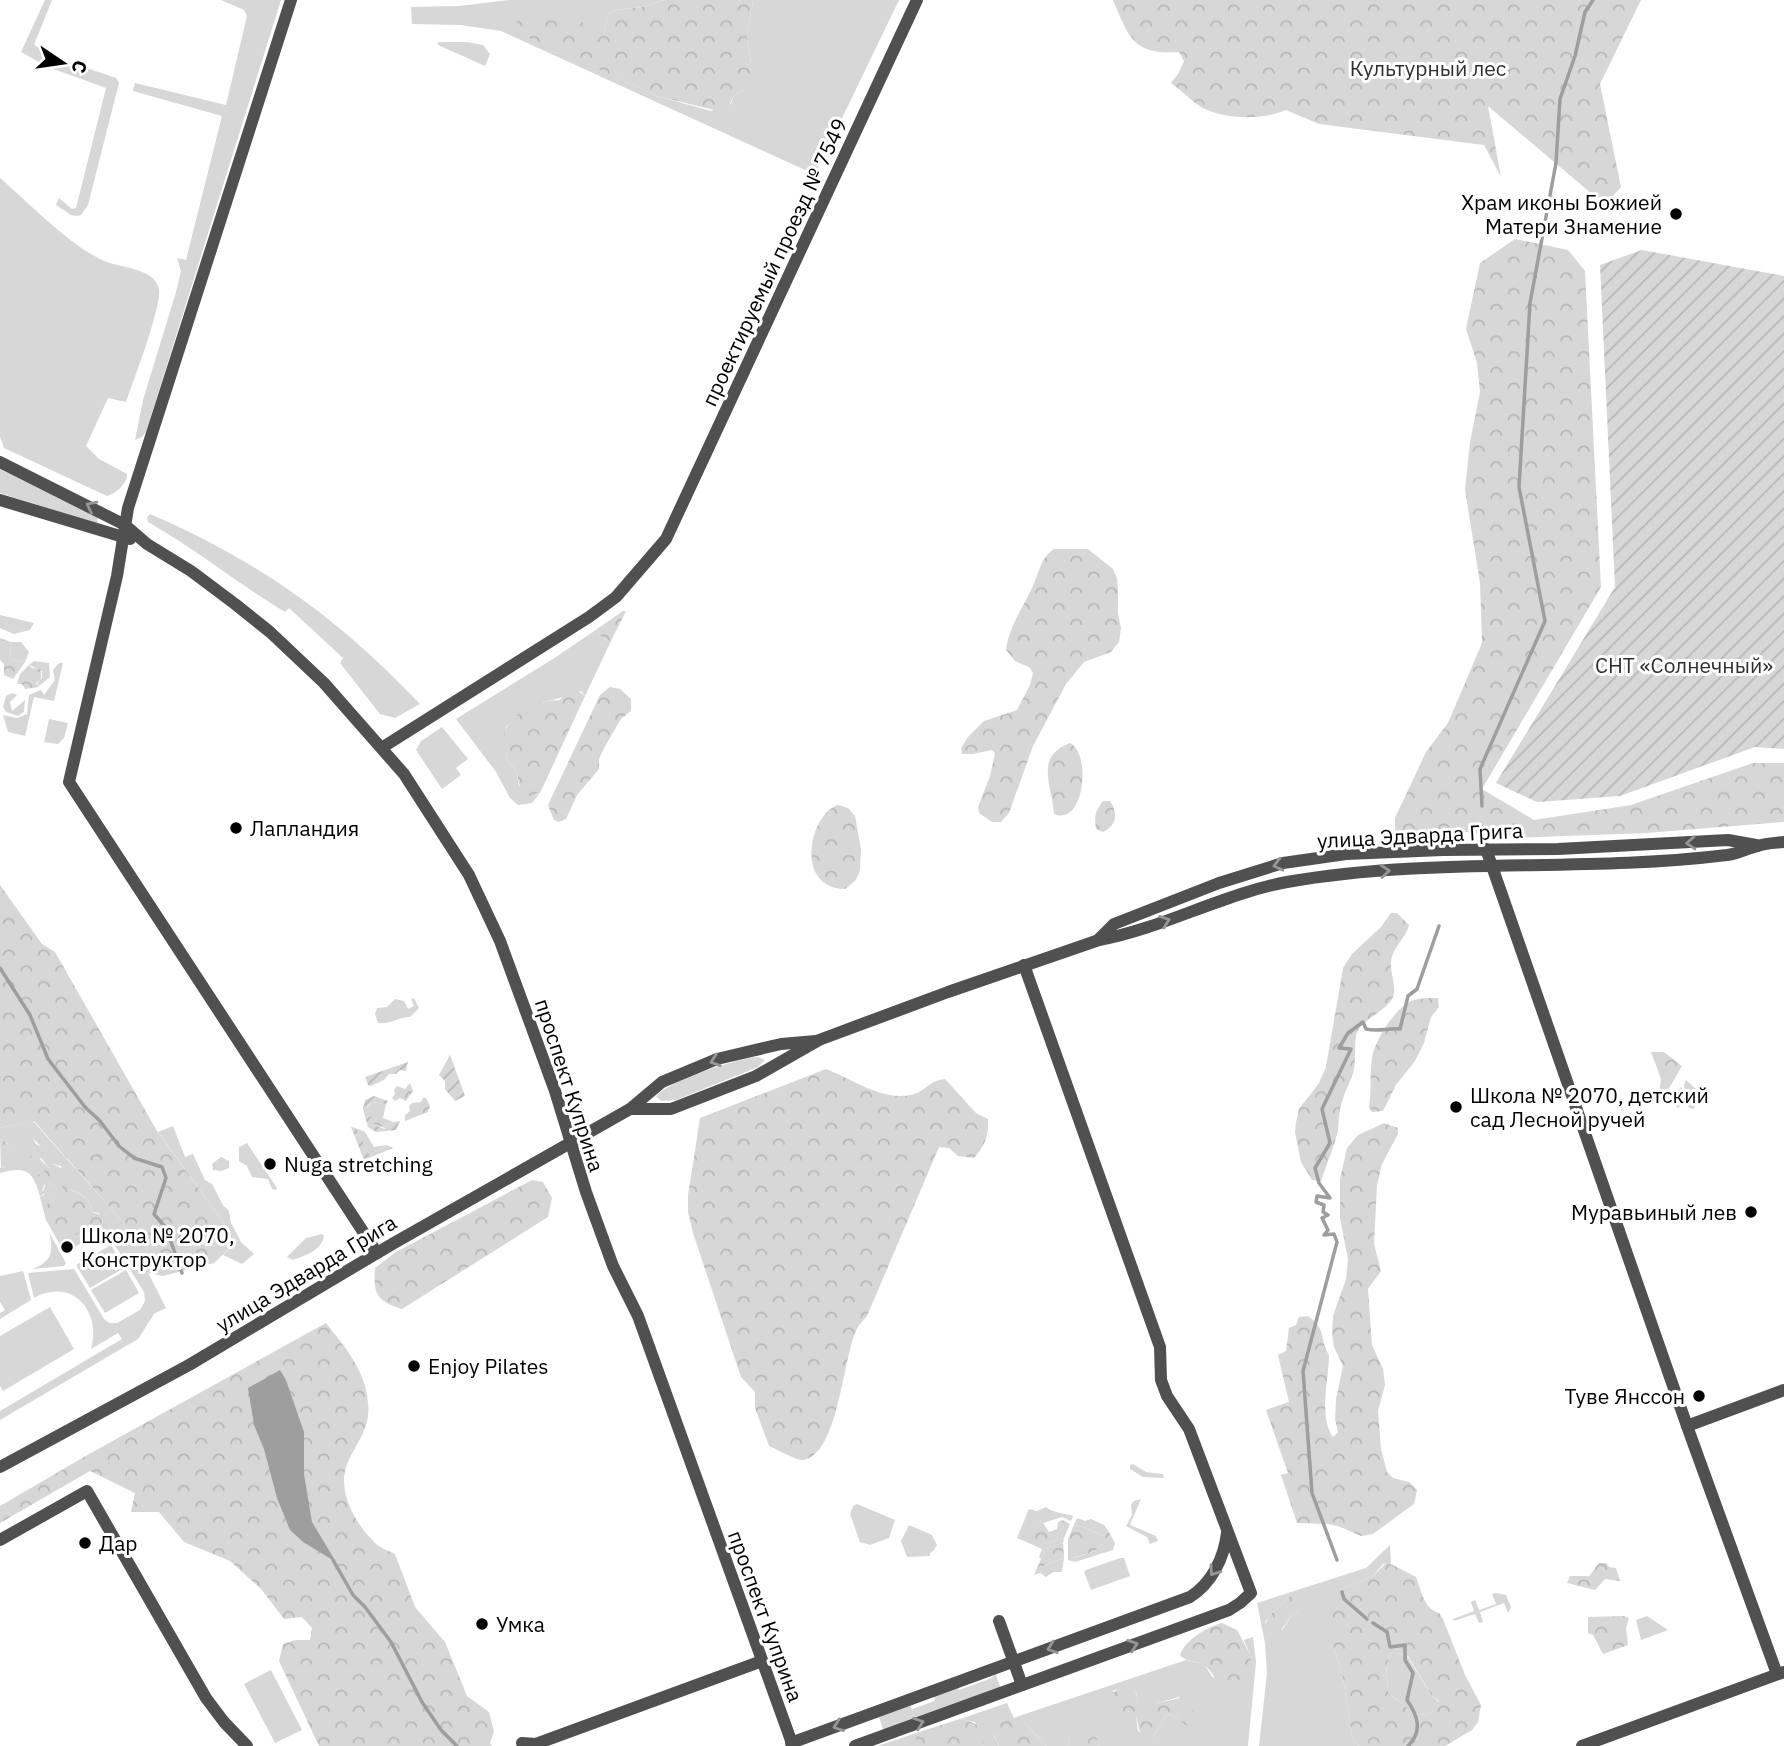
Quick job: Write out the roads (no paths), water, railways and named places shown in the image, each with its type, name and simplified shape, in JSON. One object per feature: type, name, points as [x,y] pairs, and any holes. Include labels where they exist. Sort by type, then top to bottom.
[{"type":"street","points":[[291,0],[128,508],[117,576],[69,782],[377,1253]]},
{"type":"street","name":"проектируемый проезд № 7549","points":[[383,747],[616,597],[666,539],[917,0]]},
{"type":"street","name":"проспект Куприна","points":[[0,461],[191,570],[270,632],[324,683],[383,747],[433,816],[482,901],[520,995],[613,1266],[638,1316],[792,1744]]},
{"type":"street","name":"проспект Куприна","points":[[0,500],[124,531]]},
{"type":"street","name":"улица Эдварда Грига","points":[[1099,940],[1114,924],[1219,883],[1283,863],[1346,854],[1558,849],[1728,840],[1759,845]]},
{"type":"street","name":"улица Эдварда Грига","points":[[630,1109],[671,1109],[756,1076],[819,1040],[1024,965],[1285,882],[1462,865],[1559,864],[1730,855],[1759,845],[1784,842]]},
{"type":"street","points":[[1486,849],[1687,1426],[1781,1673],[1581,1746]]},
{"type":"street","points":[[855,1746],[1228,1610],[1251,1593],[1189,1429],[1167,1396],[1161,1380],[1160,1347],[1024,965]]},
{"type":"street","name":"улица Эдварда Грига","points":[[0,1467],[188,1364],[630,1109],[662,1082],[717,1059],[781,1044],[819,1040]]},
{"type":"street","points":[[1687,1426],[1784,1390]]},
{"type":"street","points":[[0,1540],[87,1491],[206,1698],[247,1746]]},
{"type":"street","points":[[792,1744],[1194,1594],[1204,1585],[1222,1559],[1227,1533]]},
{"type":"street","points":[[999,1621],[1022,1685]]},
{"type":"street","points":[[522,1743],[536,1744],[762,1661]]},
{"type":"waterway","points":[[1482,806],[1480,769],[1545,621],[1519,487],[1530,303],[1556,163],[1560,99],[1575,56],[1585,12],[1593,0]]},
{"type":"waterway","points":[[1337,1560],[1312,1493],[1303,1371],[1337,1242],[1334,1234],[1324,1235],[1328,1230],[1322,1218],[1328,1215],[1323,1212],[1324,1205],[1316,1202],[1317,1196],[1330,1198],[1319,1183],[1315,1168],[1330,1143],[1322,1109],[1351,1049],[1339,1048],[1348,1033],[1363,1022],[1366,1029],[1400,1029],[1408,996],[1417,989],[1439,926]]},
{"type":"waterway","points":[[0,968],[30,1015],[48,1059],[85,1107],[100,1121],[119,1146],[134,1158],[162,1167],[166,1178],[154,1214],[166,1228],[182,1273]]},
{"type":"waterway","points":[[333,1560],[353,1595],[391,1642],[422,1702],[441,1730],[457,1746]]},
{"type":"waterway","points":[[1342,1592],[1344,1599],[1367,1619]]},
{"type":"waterway","points":[[1373,1623],[1387,1632],[1390,1647],[1405,1645],[1405,1660],[1413,1673],[1407,1700],[1414,1712],[1417,1729],[1408,1746]]},
{"type":"place","name":"Храм иконы Божией Матери Знамение","points":[[1676,214]]},
{"type":"place","name":"Лапландия","points":[[236,828]]},
{"type":"place","name":"Школа № 2070, детский сад Лесной ручей","points":[[1456,1107]]},
{"type":"place","name":"Nuga stretching","points":[[270,1164]]},
{"type":"place","name":"Муравьиный лев","points":[[1751,1212]]},
{"type":"place","name":"Школа № 2070, Конструктор","points":[[67,1247]]},
{"type":"place","name":"Enjoy Pilates","points":[[414,1366]]},
{"type":"place","name":"Туве Янссон","points":[[1699,1396]]},
{"type":"place","name":"Дар","points":[[85,1543]]},
{"type":"place","name":"Умка","points":[[482,1624]]},
{"type":"park label","name":"Культурный лес","points":[[1428,68]]},
{"type":"park label","name":"СНТ «Солнечный»","points":[[1684,665]]}]
